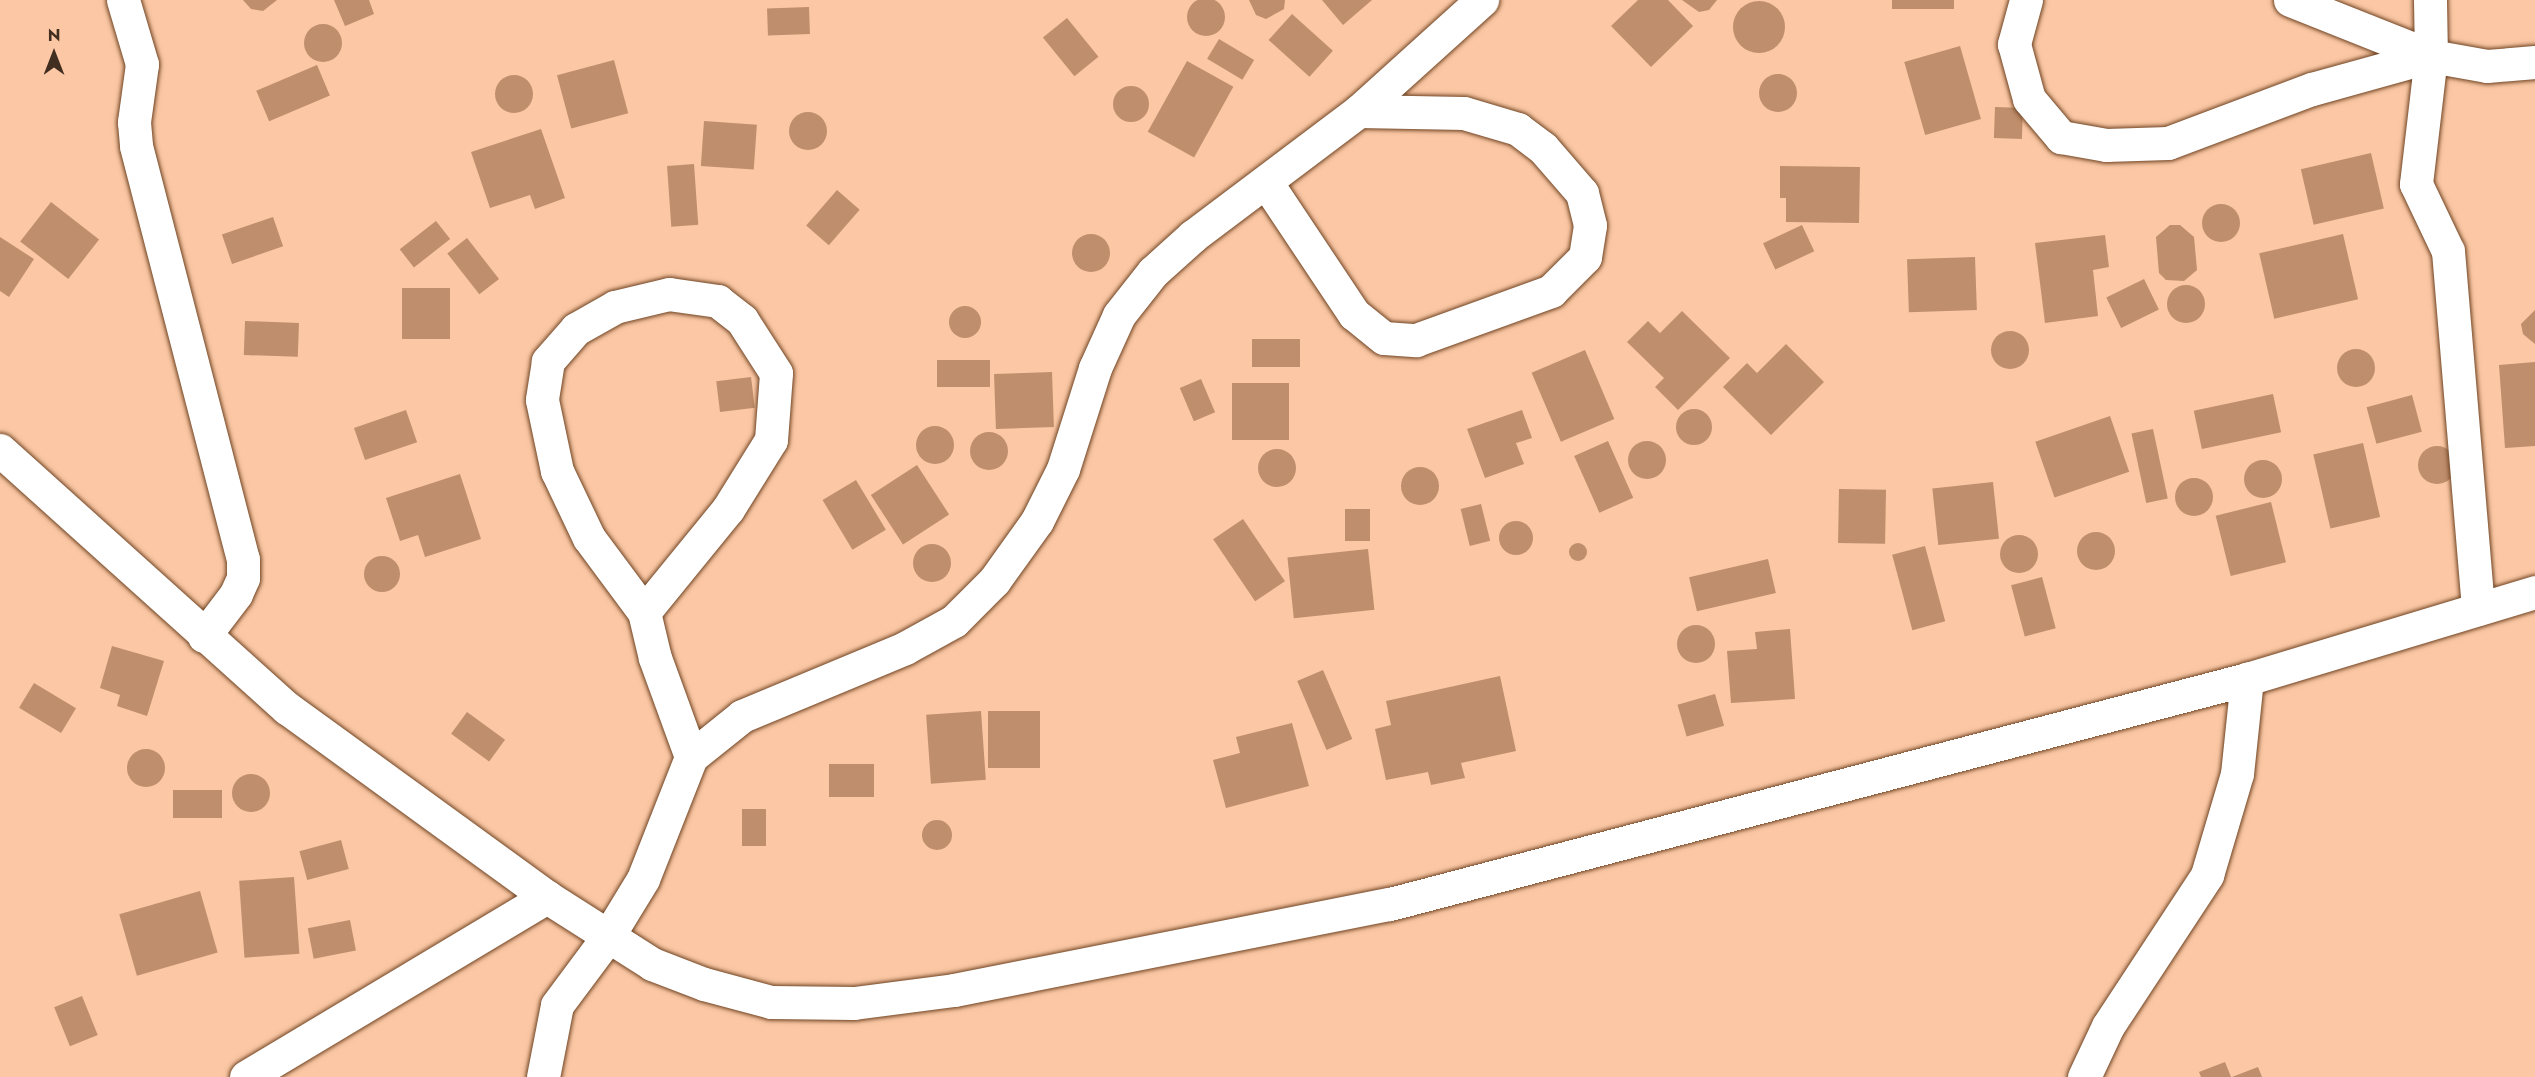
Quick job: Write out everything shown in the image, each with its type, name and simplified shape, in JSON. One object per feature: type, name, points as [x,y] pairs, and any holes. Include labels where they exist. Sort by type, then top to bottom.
[{"type":"street","points":[[123,0],[142,64],[134,122],[136,146],[243,560],[243,578],[236,594],[204,636]]},
{"type":"street","points":[[543,1077],[557,1005],[607,938],[643,879],[691,757],[742,716],[905,648],[954,621],[978,597],[1037,521],[1064,469],[1095,368],[1119,315],[1153,272],[1359,111],[1482,0]]},
{"type":"street","points":[[2026,0],[2014,44],[2029,99],[2061,137],[2106,145],[2168,143],[2312,89],[2431,56]]},
{"type":"street","points":[[2290,0],[2431,56],[2487,66],[2535,62]]},
{"type":"street","points":[[2430,0],[2431,56],[2416,184],[2448,251],[2478,609]]},
{"type":"street","points":[[1266,182],[1354,314],[1384,338],[1416,340],[1551,291],[1585,256],[1590,225],[1582,193],[1543,148],[1518,129],[1464,113],[1359,111]]},
{"type":"street","points":[[644,612],[728,509],[771,440],[776,373],[741,320],[718,301],[669,294],[615,307],[576,329],[548,361],[542,400],[557,471],[589,538],[644,612],[655,657],[691,757]]},
{"type":"street","points":[[2,457],[287,708],[547,897],[607,938],[652,964],[704,984],[771,1002],[854,1003],[954,990],[1390,904],[2247,679],[2535,591]]},
{"type":"street","points":[[2084,1077],[2108,1026],[2207,875],[2237,774],[2247,679]]},
{"type":"street","points":[[246,1077],[547,897]]},
{"type":"building","points":[[1206,-2],[1213,-1],[1219,4],[1224,10],[1224,24],[1219,30],[1213,35],[1206,36],[1199,35],[1193,30],[1188,24],[1187,17],[1188,10],[1193,4],[1199,-1]]},
{"type":"building","points":[[243,0],[277,0],[263,11],[251,9]]},
{"type":"building","points":[[334,0],[369,0],[374,14],[345,26]]},
{"type":"building","points":[[1249,0],[1285,0],[1284,9],[1266,19],[1256,15]]},
{"type":"building","points":[[1322,0],[1372,0],[1343,25]]},
{"type":"building","points":[[1638,0],[1668,0],[1693,26],[1651,67],[1611,26]]},
{"type":"building","points":[[1682,0],[1717,0],[1709,10],[1699,12]]},
{"type":"building","points":[[1892,0],[1954,0],[1954,9],[1892,9]]},
{"type":"building","points":[[1759,1],[1773,5],[1781,13],[1785,27],[1781,41],[1773,49],[1759,53],[1745,49],[1737,41],[1733,27],[1737,13],[1745,5]]},
{"type":"building","points":[[809,7],[810,34],[768,35],[767,8]]},
{"type":"building","points":[[1292,14],[1333,51],[1309,77],[1269,40]]},
{"type":"building","points":[[1067,18],[1098,57],[1074,76],[1043,38]]},
{"type":"building","points":[[323,24],[337,29],[342,43],[337,57],[323,62],[309,57],[304,43],[309,29]]},
{"type":"building","points":[[1219,39],[1254,60],[1242,80],[1207,59]]},
{"type":"building","points":[[1960,46],[1981,119],[1925,135],[1904,62]]},
{"type":"building","points":[[614,60],[628,113],[571,128],[557,75]]},
{"type":"building","points":[[1187,61],[1233,87],[1194,158],[1148,132]]},
{"type":"building","points":[[317,65],[330,95],[269,121],[256,91]]},
{"type":"building","points":[[1778,74],[1792,79],[1797,93],[1792,107],[1778,112],[1764,107],[1759,93],[1764,79]]},
{"type":"building","points":[[514,75],[528,80],[533,94],[528,108],[514,113],[500,108],[495,94],[500,80]]},
{"type":"building","points":[[1131,86],[1144,91],[1149,104],[1144,117],[1131,122],[1118,117],[1113,104],[1118,91]]},
{"type":"building","points":[[1995,107],[2023,108],[2022,139],[1994,138]]},
{"type":"building","points":[[808,112],[822,117],[827,131],[822,145],[808,150],[794,145],[789,131],[794,117]]},
{"type":"building","points":[[704,121],[757,125],[754,170],[701,166]]},
{"type":"building","points":[[541,129],[565,198],[535,209],[530,195],[490,208],[471,152]]},
{"type":"building","points":[[2371,153],[2384,209],[2314,225],[2301,169]]},
{"type":"building","points":[[694,164],[698,225],[671,227],[667,166]]},
{"type":"building","points":[[1780,166],[1860,167],[1859,223],[1786,222],[1786,198],[1780,198]]},
{"type":"building","points":[[837,190],[860,210],[829,245],[806,225]]},
{"type":"building","points":[[51,202],[99,240],[68,279],[20,241]]},
{"type":"building","points":[[2221,204],[2235,209],[2240,223],[2235,237],[2221,242],[2207,237],[2202,223],[2207,209]]},
{"type":"building","points":[[273,217],[283,246],[232,264],[222,235]]},
{"type":"building","points":[[436,221],[450,239],[414,267],[400,249]]},
{"type":"building","points":[[1802,225],[1814,251],[1775,269],[1763,243]]},
{"type":"building","points":[[2170,225],[2180,225],[2194,237],[2197,270],[2184,281],[2166,280],[2159,273],[2156,237]]},
{"type":"building","points":[[1091,234],[1104,240],[1110,253],[1104,266],[1091,272],[1078,266],[1072,253],[1078,240]]},
{"type":"building","points":[[2343,234],[2358,299],[2274,319],[2259,253]]},
{"type":"building","points":[[2105,235],[2109,267],[2093,270],[2098,316],[2045,323],[2035,243]]},
{"type":"building","points":[[0,237],[34,259],[9,297],[0,291]]},
{"type":"building","points":[[467,238],[499,279],[479,294],[447,253]]},
{"type":"building","points":[[1975,257],[1977,310],[1909,312],[1907,259]]},
{"type":"building","points":[[2144,279],[2159,310],[2121,328],[2106,297]]},
{"type":"building","points":[[2186,285],[2200,290],[2205,304],[2200,318],[2186,323],[2172,318],[2167,304],[2172,290]]},
{"type":"building","points":[[402,288],[450,288],[450,339],[402,339]]},
{"type":"building","points":[[965,306],[976,311],[981,322],[976,333],[965,338],[954,333],[949,322],[954,311]]},
{"type":"building","points":[[2535,310],[2535,344],[2523,334],[2521,324]]},
{"type":"building","points":[[1682,311],[1730,358],[1678,410],[1655,387],[1664,378],[1627,342],[1648,321],[1660,333]]},
{"type":"building","points":[[245,321],[299,323],[298,357],[244,355]]},
{"type":"building","points":[[2010,331],[2024,336],[2029,350],[2024,364],[2010,369],[1996,364],[1991,350],[1996,336]]},
{"type":"building","points":[[1252,339],[1300,339],[1300,367],[1252,367]]},
{"type":"building","points":[[1786,344],[1824,382],[1771,435],[1723,387],[1747,363],[1757,373]]},
{"type":"building","points":[[2356,349],[2370,354],[2375,368],[2370,382],[2356,387],[2342,382],[2337,368],[2342,354]]},
{"type":"building","points":[[1585,350],[1614,419],[1561,442],[1532,373]]},
{"type":"building","points":[[937,360],[990,360],[990,387],[937,387]]},
{"type":"building","points":[[2535,362],[2535,446],[2505,448],[2499,365]]},
{"type":"building","points":[[1052,372],[1054,427],[996,429],[994,374]]},
{"type":"building","points":[[751,377],[755,408],[720,412],[716,381]]},
{"type":"building","points":[[1201,379],[1215,412],[1194,421],[1180,388]]},
{"type":"building","points":[[1232,383],[1289,383],[1289,440],[1232,440]]},
{"type":"building","points":[[2273,394],[2281,432],[2202,449],[2194,411]]},
{"type":"building","points":[[2412,395],[2422,432],[2376,444],[2367,407]]},
{"type":"building","points":[[1694,409],[1707,414],[1712,427],[1707,440],[1694,445],[1681,440],[1676,427],[1681,414]]},
{"type":"building","points":[[406,410],[417,442],[365,460],[354,428]]},
{"type":"building","points":[[1522,410],[1532,438],[1516,443],[1524,464],[1485,478],[1467,429]]},
{"type":"building","points":[[2110,416],[2129,472],[2055,498],[2035,442]]},
{"type":"building","points":[[935,426],[949,431],[954,445],[949,459],[935,464],[921,459],[916,445],[921,431]]},
{"type":"building","points":[[2153,429],[2168,498],[2146,503],[2131,434]]},
{"type":"building","points":[[989,432],[1003,437],[1008,451],[1003,465],[989,470],[975,465],[970,451],[975,437]]},
{"type":"building","points":[[1608,441],[1633,498],[1599,513],[1574,456]]},
{"type":"building","points":[[1647,441],[1661,446],[1666,460],[1661,474],[1647,479],[1633,474],[1628,460],[1633,446]]},
{"type":"building","points":[[2363,443],[2380,517],[2330,529],[2313,454]]},
{"type":"building","points":[[2437,446],[2451,451],[2456,465],[2451,479],[2437,484],[2423,479],[2418,465],[2423,451]]},
{"type":"building","points":[[1277,449],[1291,454],[1296,468],[1291,482],[1277,487],[1263,482],[1258,468],[1263,454]]},
{"type":"building","points":[[2263,460],[2277,465],[2282,479],[2277,493],[2263,498],[2249,493],[2244,479],[2249,465]]},
{"type":"building","points":[[917,465],[949,514],[903,544],[871,495]]},
{"type":"building","points":[[1420,467],[1434,472],[1439,486],[1434,500],[1420,505],[1406,500],[1401,486],[1406,472]]},
{"type":"building","points":[[460,474],[481,539],[425,557],[418,535],[400,541],[386,498]]},
{"type":"building","points":[[2194,478],[2208,483],[2213,497],[2208,511],[2194,516],[2180,511],[2175,497],[2180,483]]},
{"type":"building","points":[[856,480],[886,530],[852,550],[823,500]]},
{"type":"building","points":[[1993,482],[1999,539],[1938,545],[1932,488]]},
{"type":"building","points":[[1839,489],[1886,490],[1885,544],[1838,543]]},
{"type":"building","points":[[2271,502],[2286,562],[2231,576],[2216,516]]},
{"type":"building","points":[[1481,504],[1490,541],[1470,546],[1461,509]]},
{"type":"building","points":[[1345,509],[1370,509],[1370,541],[1345,541]]},
{"type":"building","points":[[1243,519],[1285,581],[1255,601],[1213,539]]},
{"type":"building","points":[[1516,521],[1528,526],[1533,538],[1528,550],[1516,555],[1504,550],[1499,538],[1504,526]]},
{"type":"building","points":[[2096,532],[2110,537],[2115,551],[2110,565],[2096,570],[2082,565],[2077,551],[2082,537]]},
{"type":"building","points":[[2019,535],[2033,540],[2038,554],[2033,568],[2019,573],[2005,568],[2000,554],[2005,540]]},
{"type":"building","points":[[1574,543],[1582,543],[1587,548],[1585,559],[1574,561],[1569,556],[1569,548]]},
{"type":"building","points":[[932,544],[946,549],[951,563],[946,577],[932,582],[918,577],[913,563],[918,549]]},
{"type":"building","points":[[1925,546],[1945,621],[1912,630],[1892,555]]},
{"type":"building","points":[[1368,549],[1374,610],[1294,618],[1287,557]]},
{"type":"building","points":[[382,556],[395,561],[400,574],[395,587],[382,592],[369,587],[364,574],[369,561]]},
{"type":"building","points":[[1768,559],[1776,593],[1697,611],[1689,577]]},
{"type":"building","points":[[2042,577],[2056,628],[2025,636],[2011,585]]},
{"type":"building","points":[[1696,625],[1710,630],[1715,644],[1710,658],[1696,663],[1682,658],[1677,644],[1682,630]]},
{"type":"building","points":[[1790,629],[1795,699],[1731,703],[1727,651],[1757,649],[1755,632]]},
{"type":"building","points":[[112,646],[164,661],[147,716],[117,706],[120,695],[100,688]]},
{"type":"building","points":[[1323,670],[1352,739],[1327,750],[1297,681]]},
{"type":"building","points":[[1500,676],[1516,751],[1461,763],[1465,778],[1431,785],[1428,772],[1386,780],[1375,729],[1391,725],[1386,701]]},
{"type":"building","points":[[34,683],[76,708],[61,733],[19,708]]},
{"type":"building","points":[[1715,694],[1724,726],[1687,736],[1678,705]]},
{"type":"building","points":[[981,711],[986,780],[931,784],[926,715]]},
{"type":"building","points":[[988,711],[1040,711],[1040,768],[988,768]]},
{"type":"building","points":[[467,712],[505,740],[489,761],[451,734]]},
{"type":"building","points":[[1292,723],[1309,786],[1226,808],[1213,760],[1240,753],[1236,737]]},
{"type":"building","points":[[146,749],[160,754],[165,768],[160,782],[146,787],[132,782],[127,768],[132,754]]},
{"type":"building","points":[[829,764],[874,764],[874,797],[829,797]]},
{"type":"building","points":[[251,774],[258,775],[264,780],[269,786],[269,800],[264,806],[258,811],[251,812],[244,811],[238,806],[233,800],[232,793],[233,786],[238,780],[244,775]]},
{"type":"building","points":[[173,790],[222,790],[222,818],[173,818]]},
{"type":"building","points":[[742,809],[766,809],[766,846],[742,846]]},
{"type":"building","points":[[937,820],[948,824],[952,835],[948,846],[937,850],[926,846],[922,835],[926,824]]},
{"type":"building","points":[[341,840],[349,869],[307,880],[299,851]]},
{"type":"building","points":[[294,877],[299,954],[245,958],[239,881]]},
{"type":"building","points":[[200,891],[218,953],[137,976],[119,914]]},
{"type":"building","points":[[350,920],[356,950],[314,959],[308,928]]},
{"type":"building","points":[[82,996],[98,1035],[70,1046],[54,1007]]},
{"type":"building","points":[[2225,1062],[2231,1077],[2201,1077],[2199,1072]]},
{"type":"building","points":[[2258,1067],[2262,1077],[2232,1077]]}]
